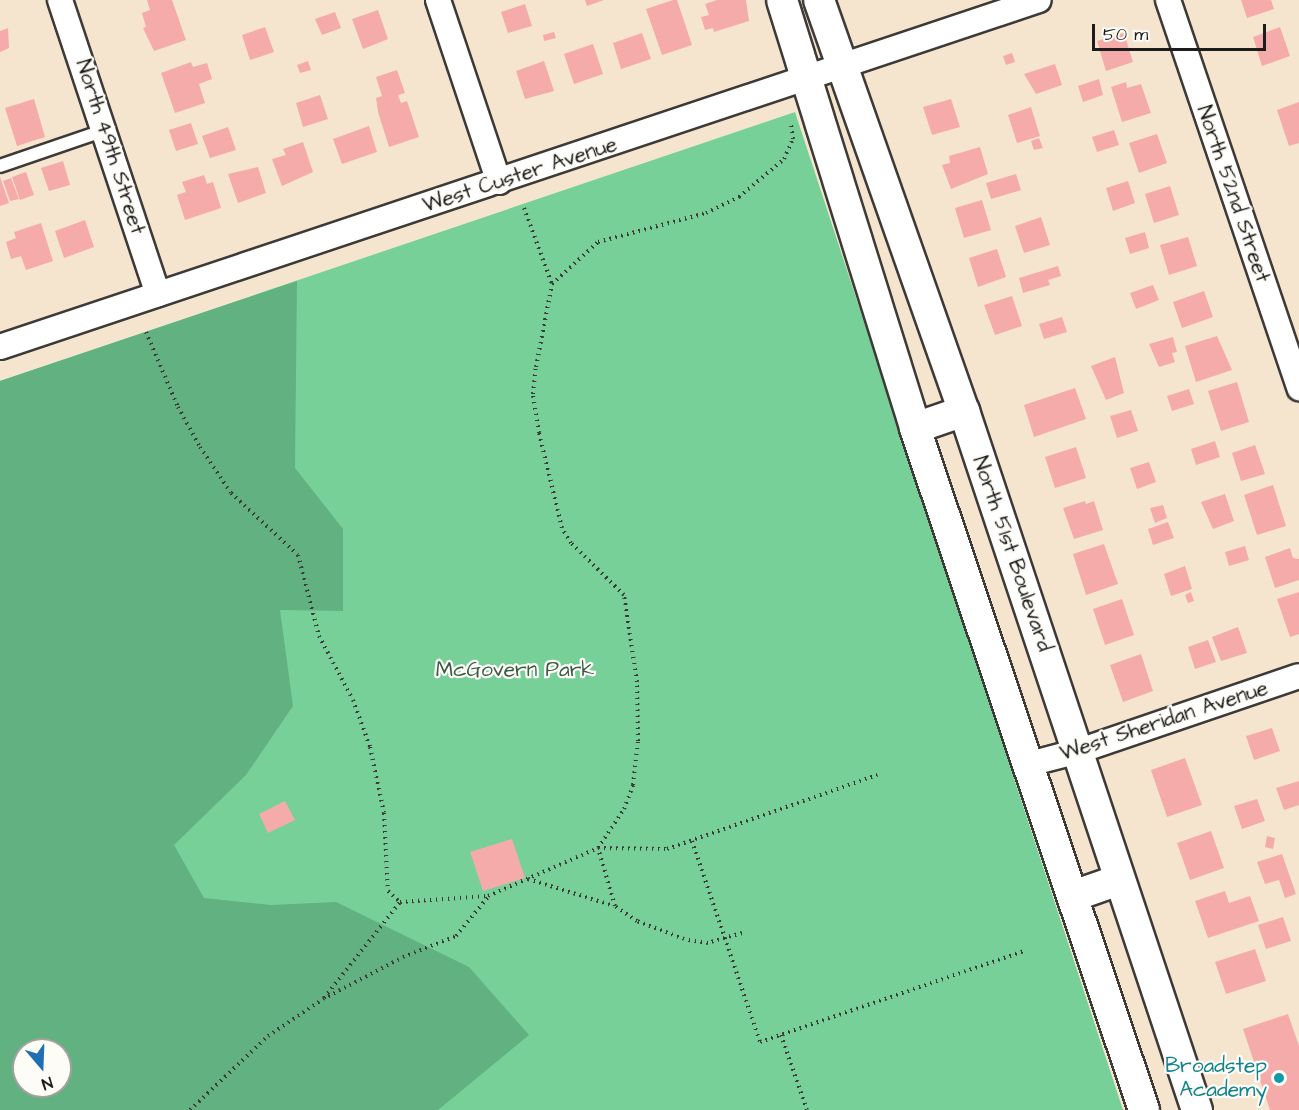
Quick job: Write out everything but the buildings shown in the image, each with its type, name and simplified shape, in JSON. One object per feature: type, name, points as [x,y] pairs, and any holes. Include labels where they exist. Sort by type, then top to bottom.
[{"type":"street","name":"North 49th Street","points":[[60,0],[158,294]]},
{"type":"street","points":[[438,0],[499,182]]},
{"type":"street","points":[[782,0],[915,429],[1144,1110]]},
{"type":"street","name":"North 51st Boulevard","points":[[819,0],[964,411],[1197,1110]]},
{"type":"street","name":"West Custer Avenue","points":[[0,348],[1039,0]]},
{"type":"street","name":"North 52nd Street","points":[[1168,0],[1299,388]]},
{"type":"street","points":[[915,429],[964,411]]},
{"type":"street","name":"West Sheridan Avenue","points":[[1029,764],[1079,751],[1299,676]]},
{"type":"street","points":[[1073,896],[1119,880]]},
{"type":"lane","points":[[0,166],[105,130]]},
{"type":"path","points":[[552,284],[598,242],[706,213],[739,197],[784,159],[793,139],[791,124]]},
{"type":"path","points":[[524,208],[552,284],[533,394],[539,433],[562,528],[571,543],[624,595],[637,682],[638,741],[633,785],[624,810],[598,848]]},
{"type":"path","points":[[146,332],[178,407],[200,447],[231,493],[298,555],[319,636],[353,699],[370,747],[384,813],[388,891],[400,902],[488,896],[598,848],[642,851],[667,849],[877,775]]},
{"type":"path","points":[[692,841],[760,1042],[1024,951]]},
{"type":"path","points":[[598,848],[615,906]]},
{"type":"path","points":[[528,879],[615,906],[637,921],[684,939],[708,943],[742,933]]},
{"type":"path","points":[[190,1110],[268,1036],[323,999],[403,957],[456,936],[488,896]]},
{"type":"path","points":[[323,999],[400,902]]},
{"type":"path","points":[[781,1035],[807,1110]]},
{"type":"green space","name":"McGovern Park","points":[[795,112],[1123,1110],[0,1110],[0,381]]},
{"type":"green space","points":[[297,281],[295,468],[343,529],[343,611],[280,610],[293,706],[246,775],[174,845],[204,898],[271,905],[336,902],[469,967],[529,1035],[438,1110],[0,1110],[0,381]]},
{"type":"place","name":"Broadstep Academy","points":[[1279,1078]]}]
